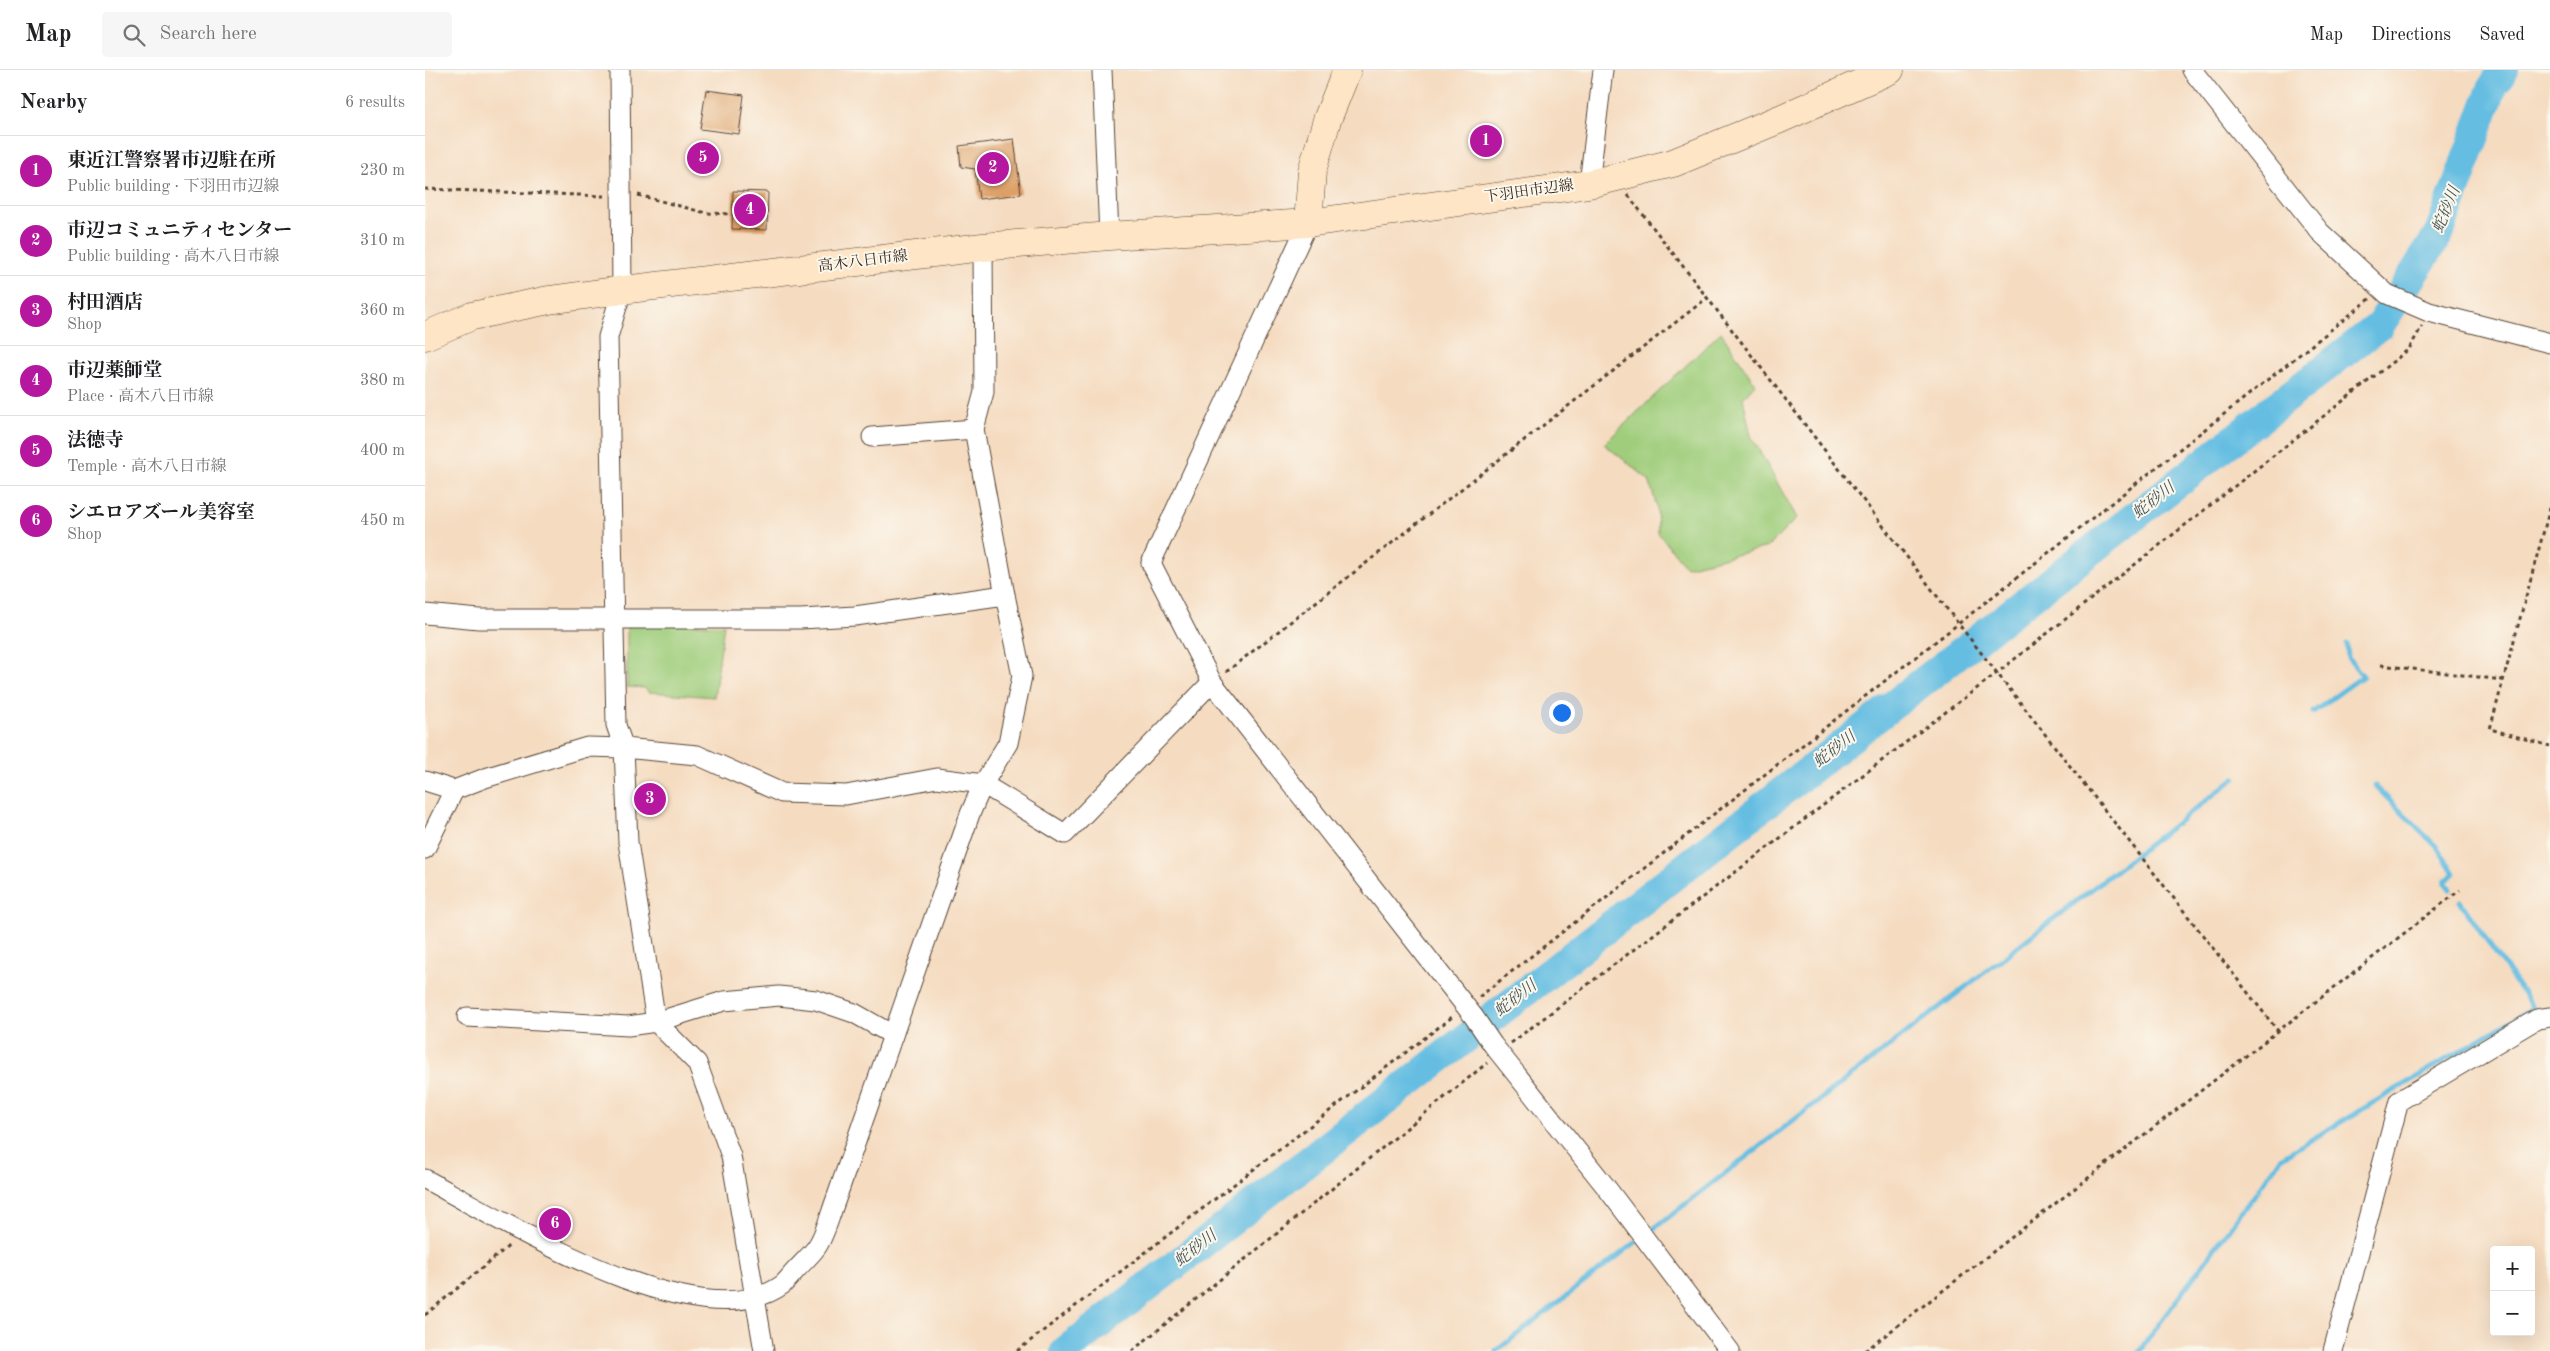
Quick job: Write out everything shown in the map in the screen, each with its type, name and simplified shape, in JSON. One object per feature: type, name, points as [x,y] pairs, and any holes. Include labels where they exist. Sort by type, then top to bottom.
[{"type":"main road","points":[[1308,223],[1312,171],[1327,120],[1347,70]]},
{"type":"main road","name":"下羽田市辺線","points":[[1308,223],[1589,184],[1673,163],[1780,120],[1890,70]]},
{"type":"main road","name":"高木八日市線","points":[[425,336],[472,316],[549,300],[622,290],[983,247],[1109,236],[1308,223]]},
{"type":"street","points":[[620,70],[622,290],[608,337],[616,725],[624,748],[628,842],[655,1022],[697,1063],[731,1156],[757,1297],[764,1351]]},
{"type":"street","points":[[1102,70],[1109,236]]},
{"type":"street","points":[[1589,184],[1603,70]]},
{"type":"street","points":[[2193,70],[2320,232],[2384,292],[2424,310],[2550,343]]},
{"type":"street","points":[[1308,223],[1151,563],[1212,682],[1470,1012],[1496,1049],[1606,1187],[1730,1351]]},
{"type":"street","points":[[425,1179],[524,1233],[613,1275],[666,1294],[715,1300],[757,1297],[783,1285],[817,1247],[970,814],[983,784],[1008,743],[1023,676],[1005,595],[974,429],[983,392],[983,247]]},
{"type":"street","points":[[872,437],[974,429]]},
{"type":"street","points":[[425,614],[479,620],[760,620],[855,616],[1005,595]]},
{"type":"street","points":[[425,780],[454,790],[485,778],[587,747],[697,754],[782,793],[846,795],[937,778],[983,784],[1065,834],[1212,682]]},
{"type":"street","points":[[425,849],[454,790]]},
{"type":"street","points":[[467,1017],[628,1026],[655,1022],[723,1001],[779,996],[816,1000],[854,1013],[893,1035]]},
{"type":"street","points":[[2333,1351],[2399,1101],[2537,1019],[2550,1017]]},
{"type":"path","points":[[1615,178],[1958,624],[2278,1031]]},
{"type":"path","points":[[425,189],[620,193],[706,213],[734,214]]},
{"type":"path","points":[[1017,1351],[1470,1012],[1958,624],[2384,292]]},
{"type":"path","points":[[1212,682],[1707,298]]},
{"type":"path","points":[[1132,1351],[1496,1049],[1997,673],[2409,349],[2424,310]]},
{"type":"path","points":[[2550,508],[2490,729],[2550,746]]},
{"type":"path","points":[[2381,666],[2503,680]]},
{"type":"path","points":[[1865,1351],[2461,890]]},
{"type":"path","points":[[425,1316],[524,1233]]},
{"type":"green space","points":[[1721,332],[1755,384],[1743,398],[1751,436],[1797,518],[1768,547],[1686,567],[1658,533],[1657,507],[1649,480],[1604,444]]},
{"type":"green space","points":[[627,623],[724,625],[714,697],[648,692],[645,688],[627,687]]},
{"type":"building","points":[[706,90],[744,95],[739,134],[700,129]]},
{"type":"building","points":[[1014,139],[1021,194],[979,199],[975,169],[961,167],[959,146]]},
{"type":"building","points":[[733,191],[768,192],[767,230],[732,229]]},
{"type":"waterway","name":"蛇砂川","points":[[1065,1351],[2380,325],[2439,234],[2493,86],[2504,70]]},
{"type":"waterway","points":[[2313,712],[2363,676],[2348,658],[2347,644]]},
{"type":"waterway","points":[[1652,1230],[2235,778]]},
{"type":"waterway","points":[[2375,786],[2437,847],[2454,873],[2445,882],[2450,889]]},
{"type":"waterway","points":[[2139,1351],[2282,1157],[2533,1008],[2460,901]]},
{"type":"waterway","points":[[1496,1351],[1637,1241]]},
{"type":"place","name":"東近江警察署市辺駐在所","points":[[1486,141]]},
{"type":"place","name":"法徳寺","points":[[703,158]]},
{"type":"place","name":"市辺コミュニティセンター","points":[[993,168]]},
{"type":"place","name":"市辺薬師堂","points":[[750,210]]},
{"type":"place","name":"村田酒店","points":[[650,799]]},
{"type":"place","name":"シエロアズール美容室","points":[[555,1224]]}]
